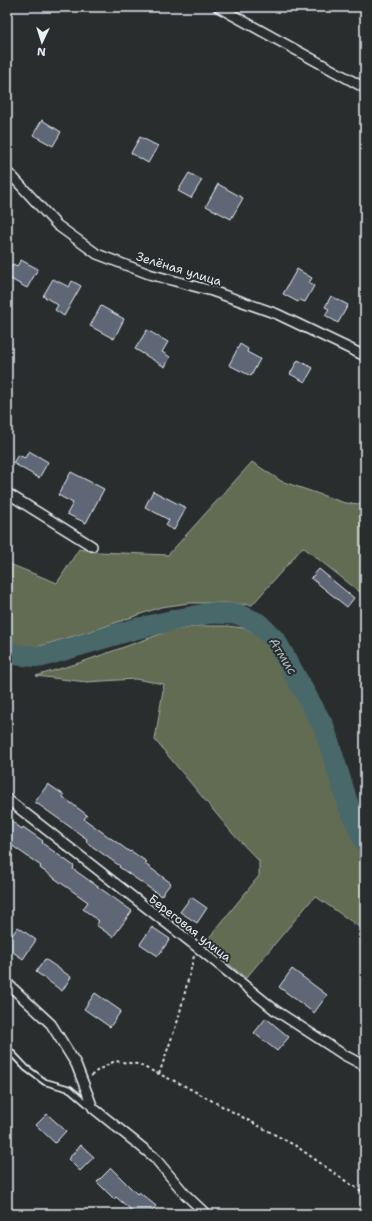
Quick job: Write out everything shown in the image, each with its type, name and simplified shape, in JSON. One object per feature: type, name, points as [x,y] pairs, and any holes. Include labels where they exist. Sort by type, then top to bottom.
[{"type":"street","points":[[218,7],[365,88]]},
{"type":"street","name":"Зелёная улица","points":[[7,173],[12,176],[57,224],[97,254],[149,274],[212,291],[277,314],[365,356]]},
{"type":"street","points":[[7,493],[92,546]]},
{"type":"street","name":"Береговая улица","points":[[7,799],[197,947],[275,1010],[344,1055],[365,1066]]},
{"type":"street","points":[[7,983],[52,1024],[76,1064],[93,1108],[154,1157],[185,1194],[206,1214]]},
{"type":"lane","points":[[7,1048],[26,1068],[45,1082],[70,1089],[93,1108]]},
{"type":"path","points":[[159,1074],[178,1020],[197,947]]},
{"type":"path","points":[[83,1083],[98,1070],[115,1062],[137,1064],[188,1088],[296,1146],[365,1193]]},
{"type":"green space","points":[[252,462],[281,481],[345,503],[365,504],[365,596],[303,547],[252,605],[189,603],[161,607],[98,629],[30,649],[18,648],[7,643],[7,563],[57,583],[79,549],[98,552],[168,555]]},
{"type":"green space","points":[[199,626],[227,626],[244,628],[263,636],[270,642],[285,672],[300,690],[310,713],[348,819],[365,851],[365,931],[315,896],[246,978],[204,944],[259,876],[259,861],[233,834],[155,740],[164,684],[135,679],[86,682],[36,676],[82,662],[169,631]]},
{"type":"building","points":[[42,120],[61,132],[53,146],[33,135]]},
{"type":"building","points":[[140,137],[158,146],[148,163],[131,153]]},
{"type":"building","points":[[189,173],[202,180],[191,198],[178,191]]},
{"type":"building","points":[[218,184],[243,198],[231,219],[206,206]]},
{"type":"building","points":[[21,260],[38,269],[27,288],[7,277],[7,274],[13,264],[17,266]]},
{"type":"building","points":[[297,269],[312,278],[309,283],[314,286],[305,302],[300,300],[298,302],[283,294]]},
{"type":"building","points":[[53,279],[69,287],[72,281],[81,286],[64,316],[55,310],[58,305],[43,296]]},
{"type":"building","points":[[331,296],[348,305],[338,323],[325,315],[329,309],[325,307]]},
{"type":"building","points":[[101,306],[124,319],[114,339],[90,326]]},
{"type":"building","points":[[147,330],[168,342],[162,352],[170,357],[165,367],[135,349]]},
{"type":"building","points":[[240,344],[248,349],[247,352],[260,359],[251,376],[229,365]]},
{"type":"building","points":[[298,360],[313,368],[305,382],[290,374]]},
{"type":"building","points":[[29,451],[48,462],[39,478],[13,463],[18,455],[25,458]]},
{"type":"building","points":[[71,472],[104,489],[86,523],[67,514],[73,503],[58,495]]},
{"type":"building","points":[[153,491],[186,508],[174,530],[166,526],[169,520],[145,507]]},
{"type":"building","points":[[319,569],[354,598],[347,607],[311,578]]},
{"type":"building","points":[[48,784],[64,795],[63,797],[87,815],[84,819],[130,852],[131,851],[147,862],[145,864],[171,883],[161,896],[119,867],[120,866],[86,842],[87,839],[35,802]]},
{"type":"building","points":[[7,818],[43,841],[42,843],[74,866],[73,869],[132,911],[113,937],[96,925],[99,921],[83,909],[88,902],[40,868],[41,866],[7,842]]},
{"type":"building","points":[[191,897],[207,908],[197,923],[180,912]]},
{"type":"building","points":[[18,927],[36,940],[23,959],[7,948],[7,942]]},
{"type":"building","points":[[152,927],[170,939],[158,956],[140,944]]},
{"type":"building","points":[[45,959],[71,977],[62,991],[36,972]]},
{"type":"building","points":[[292,969],[327,995],[314,1013],[279,987]]},
{"type":"building","points":[[95,993],[121,1011],[110,1027],[84,1009]]},
{"type":"building","points":[[266,1018],[289,1037],[277,1051],[254,1033]]},
{"type":"building","points":[[47,1114],[66,1131],[55,1143],[36,1125]]},
{"type":"building","points":[[81,1145],[94,1157],[80,1171],[68,1159]]},
{"type":"building","points":[[111,1168],[137,1194],[139,1192],[156,1206],[150,1214],[136,1214],[116,1197],[114,1199],[97,1182]]},
{"type":"waterway","name":"Атмис","points":[[7,651],[18,655],[41,657],[135,629],[211,613],[238,614],[258,623],[276,641],[324,727],[349,807],[365,842]]}]
